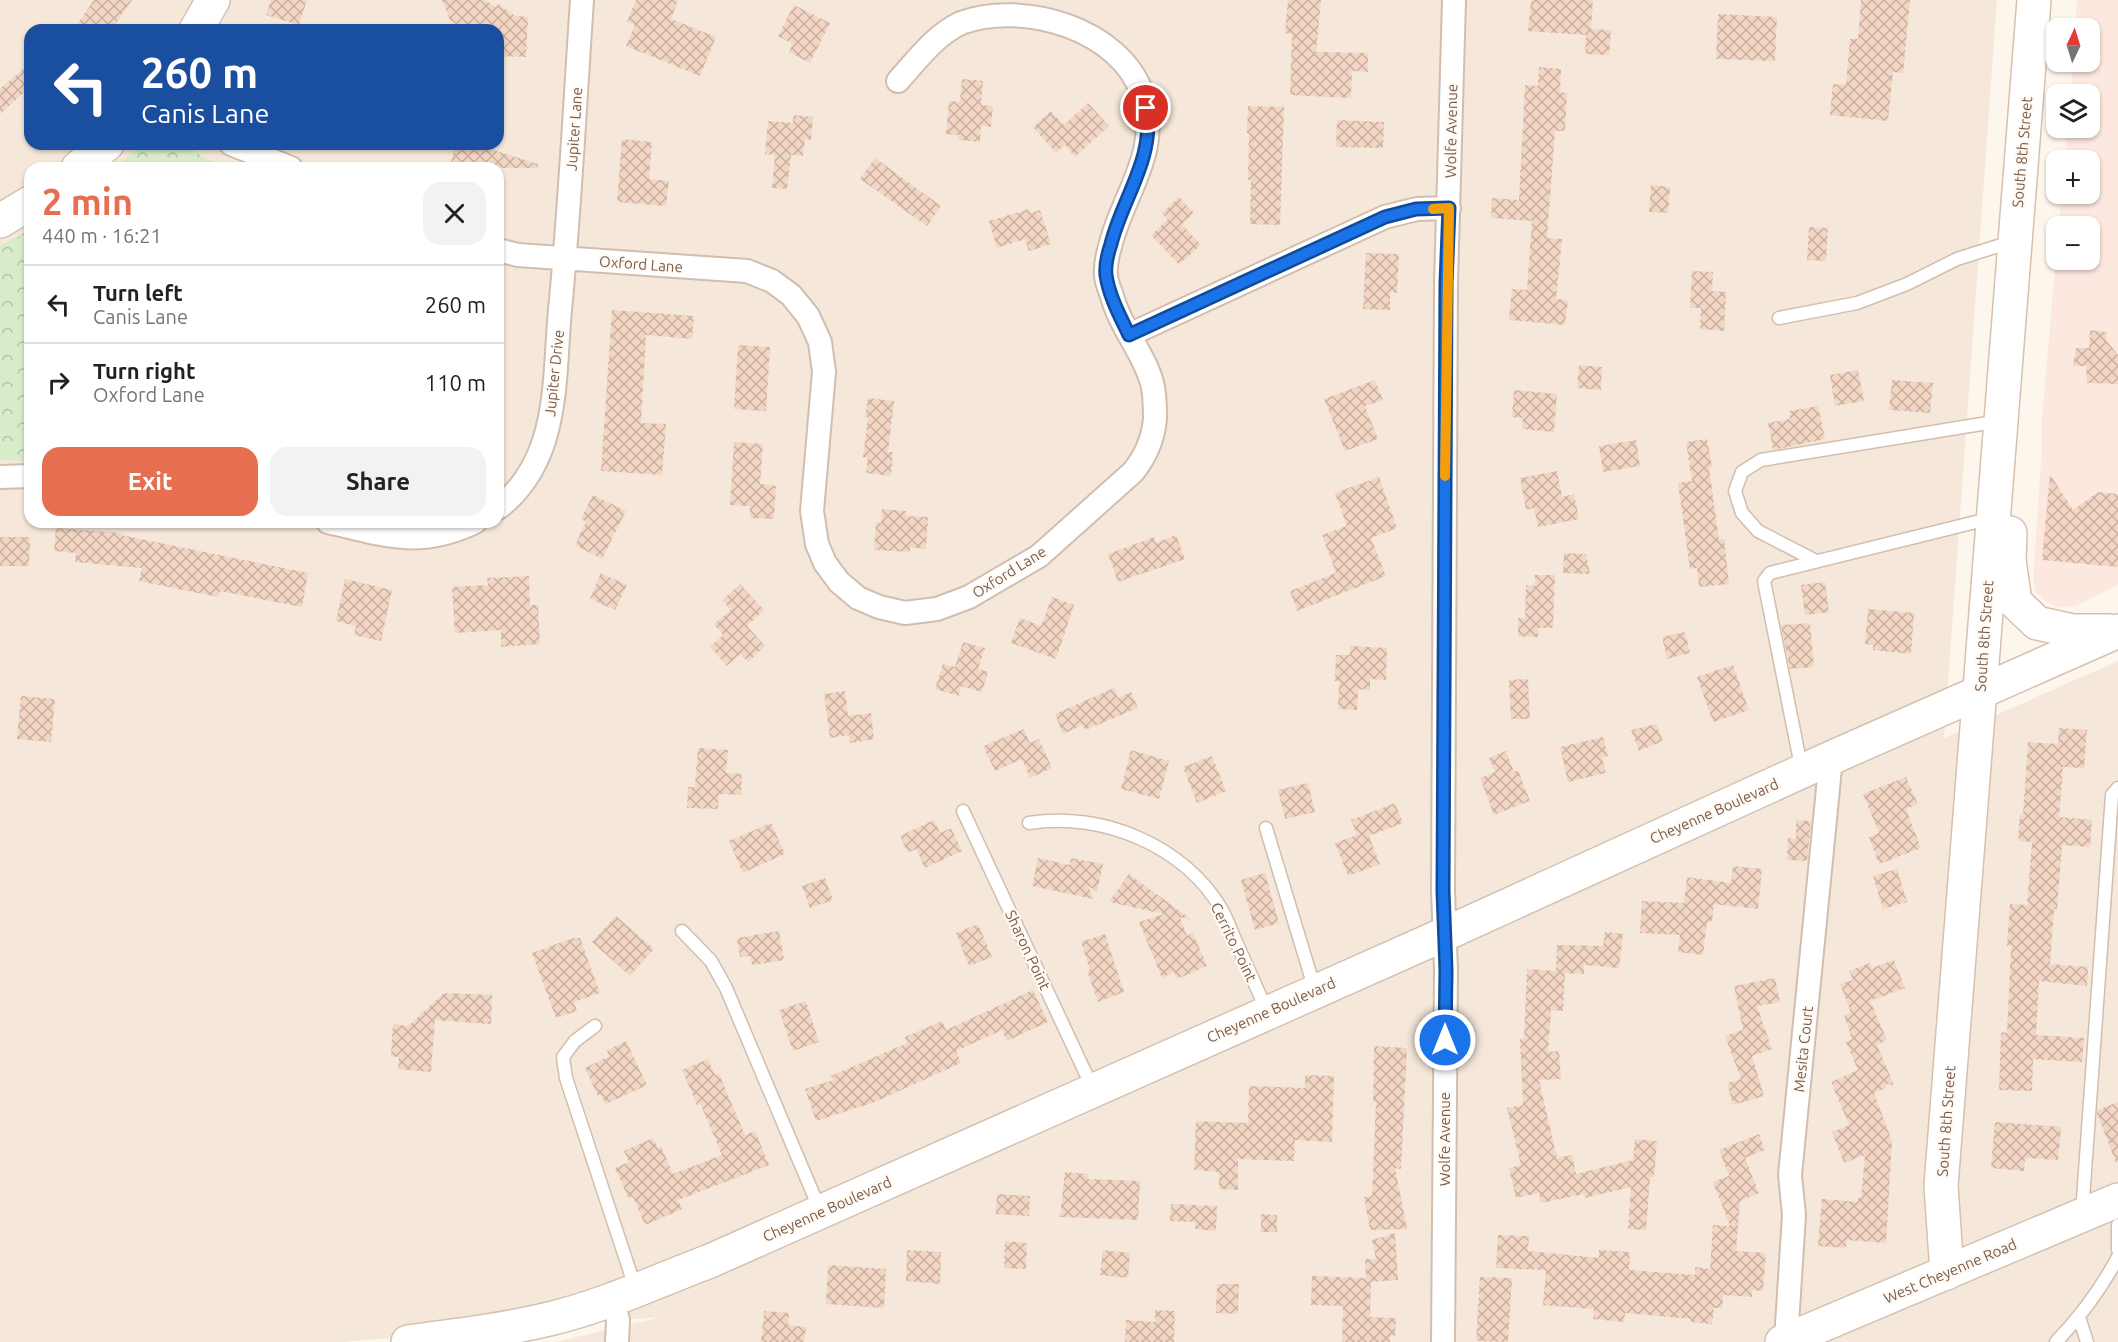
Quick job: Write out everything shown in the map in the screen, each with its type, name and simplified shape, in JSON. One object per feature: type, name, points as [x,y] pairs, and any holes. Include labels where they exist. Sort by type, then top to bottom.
[{"type":"main road","points":[[199,24],[213,0]]},
{"type":"main road","name":"South 8th Street","points":[[1947,1273],[1941,1186],[2034,0]]},
{"type":"main road","points":[[85,162],[99,150]]},
{"type":"main road","points":[[0,221],[24,207]]},
{"type":"main road","points":[[1997,471],[2012,500],[2009,560],[2015,602],[2037,623],[2073,631],[2117,631]]},
{"type":"main road","name":"Cheyenne Boulevard","points":[[408,1342],[469,1335],[549,1319],[624,1294],[710,1261],[1445,934],[1802,771],[2117,631]]},
{"type":"main road","name":"West Cheyenne Road","points":[[1784,1341],[2118,1200]]},
{"type":"street","name":"Jupiter Lane","points":[[565,258],[582,0]]},
{"type":"street","name":"Wolfe Avenue","points":[[1443,1342],[1446,283],[1454,0]]},
{"type":"street","name":"Oxford Lane","points":[[504,252],[518,255],[747,271],[772,281],[791,295],[808,316],[820,342],[824,372],[812,511],[817,544],[825,563],[839,582],[858,598],[879,607],[905,613],[937,609],[969,597],[1039,556],[1133,472],[1145,458],[1154,430],[1156,405],[1152,381],[1113,301],[1106,274],[1108,252],[1114,230],[1146,151],[1149,122],[1143,95],[1127,66],[1104,42],[1074,26],[1045,15],[1017,13],[986,15],[960,23],[932,42],[898,81]]},
{"type":"street","points":[[246,150],[276,162]]},
{"type":"street","points":[[1129,335],[1385,217],[1416,209],[1449,208]]},
{"type":"street","name":"Jupiter Drive","points":[[504,504],[531,473],[551,412],[565,258]]},
{"type":"street","points":[[0,477],[24,476]]},
{"type":"street","points":[[355,528],[395,537],[427,538],[462,528]]},
{"type":"street","name":"Mesita Court","points":[[1784,1341],[1794,1215],[1790,1175],[1832,758]]},
{"type":"street","points":[[617,1342],[618,1320],[624,1294]]},
{"type":"lane","points":[[1779,318],[1857,303],[1906,284],[1957,258],[2015,241]]},
{"type":"lane","points":[[1816,561],[1758,531],[1742,513],[1735,491],[1742,472],[1761,460],[2001,421]]},
{"type":"lane","points":[[1802,771],[1764,581],[1770,573],[1993,518]]},
{"type":"lane","points":[[2082,1215],[2112,795],[2118,788]]},
{"type":"lane","name":"Sharon Point","points":[[963,811],[1093,1089]]},
{"type":"lane","name":"Cerrito Point","points":[[1029,823],[1049,820],[1104,826],[1154,845],[1180,863],[1201,882],[1222,910],[1267,1012]]},
{"type":"lane","points":[[1266,828],[1315,991]]},
{"type":"lane","points":[[682,931],[711,961],[726,988],[821,1211]]},
{"type":"lane","points":[[595,1026],[575,1041],[563,1058],[566,1078],[624,1294]]},
{"type":"lane","points":[[2118,1225],[2118,1250]]},
{"type":"lane","points":[[2056,1342],[2079,1317],[2104,1283],[2118,1257]]},
{"type":"lane","points":[[2079,1317],[2087,1342]]},
{"type":"shaded area","points":[[0,0],[1997,0],[1944,738],[2118,661],[2118,1342],[556,1342],[661,1317],[340,1342],[0,1342]]},
{"type":"shaded area","points":[[2077,0],[2118,0],[2118,585],[2075,606],[2058,607],[2045,601],[2036,593],[2033,579],[2042,417],[2055,270],[2100,270],[2100,216],[2060,216],[2061,204],[2100,204],[2100,150],[2066,150],[2067,138],[2100,138],[2100,84],[2072,84],[2072,72],[2100,72],[2100,18],[2076,18]]},
{"type":"green space","points":[[135,150],[193,150],[215,162],[122,162]]},
{"type":"green space","points":[[24,233],[24,461],[0,460],[0,246]]},
{"type":"building","points":[[94,0],[132,0],[115,24],[77,24]]},
{"type":"building","points":[[271,0],[307,0],[299,24],[266,15]]},
{"type":"building","points":[[442,0],[485,0],[496,7],[498,4],[515,16],[528,17],[526,57],[504,56],[504,24],[456,24],[450,20]]},
{"type":"building","points":[[636,0],[678,0],[671,19],[716,37],[700,76],[626,46],[635,25],[627,22]]},
{"type":"building","points":[[1288,0],[1321,0],[1316,52],[1368,53],[1368,72],[1352,71],[1351,98],[1290,95],[1292,34],[1285,33]]},
{"type":"building","points":[[1531,0],[1593,0],[1591,29],[1611,30],[1609,55],[1585,54],[1586,35],[1528,31]]},
{"type":"building","points":[[1861,0],[1910,0],[1903,73],[1893,72],[1888,121],[1830,115],[1833,84],[1846,85],[1850,39],[1858,39]]},
{"type":"building","points":[[794,5],[830,23],[810,63],[789,52],[793,44],[778,36]]},
{"type":"building","points":[[1718,14],[1777,17],[1775,61],[1716,59]]},
{"type":"building","points":[[1539,67],[1561,69],[1560,92],[1567,93],[1565,131],[1555,131],[1547,238],[1562,239],[1556,299],[1568,300],[1565,325],[1509,320],[1512,289],[1527,290],[1532,221],[1491,218],[1492,198],[1519,200],[1525,85],[1538,86]]},
{"type":"building","points":[[24,68],[24,92],[0,114],[0,89]]},
{"type":"building","points":[[962,79],[983,81],[981,105],[993,106],[991,127],[981,126],[980,142],[959,140],[959,135],[946,134],[949,101],[960,102]]},
{"type":"building","points":[[1088,103],[1109,126],[1075,157],[1065,145],[1056,153],[1033,127],[1051,111],[1064,125]]},
{"type":"building","points":[[1248,106],[1284,107],[1280,225],[1250,224]]},
{"type":"building","points":[[793,115],[813,117],[811,140],[805,139],[803,156],[791,155],[787,189],[772,188],[775,155],[765,154],[768,121],[793,123]]},
{"type":"building","points":[[1337,120],[1384,122],[1383,148],[1336,147]]},
{"type":"building","points":[[622,139],[652,142],[649,179],[669,181],[666,206],[617,202]]},
{"type":"building","points":[[454,150],[493,150],[538,164],[538,168],[504,168],[504,162],[451,162]]},
{"type":"building","points":[[875,158],[941,206],[927,226],[860,179]]},
{"type":"building","points":[[1651,185],[1670,187],[1668,213],[1649,212]]},
{"type":"building","points":[[1179,197],[1194,213],[1182,224],[1201,245],[1179,265],[1151,235],[1168,219],[1162,213]]},
{"type":"building","points":[[1029,209],[1031,213],[1040,210],[1051,244],[1029,251],[1025,239],[997,248],[989,221]]},
{"type":"building","points":[[1809,227],[1828,228],[1826,261],[1807,260]]},
{"type":"building","points":[[1366,253],[1399,254],[1397,293],[1390,292],[1390,310],[1363,309]]},
{"type":"building","points":[[1692,271],[1713,272],[1712,291],[1726,292],[1724,331],[1700,329],[1701,308],[1690,308]]},
{"type":"building","points":[[612,310],[694,316],[692,339],[646,335],[641,423],[666,424],[662,475],[601,471]]},
{"type":"building","points":[[2090,330],[2107,332],[2106,340],[2118,355],[2118,384],[2087,383],[2086,366],[2073,366],[2076,348],[2089,348]]},
{"type":"building","points":[[738,345],[770,347],[766,411],[734,409]]},
{"type":"building","points":[[1579,365],[1602,367],[1601,390],[1577,388]]},
{"type":"building","points":[[1858,370],[1864,401],[1835,406],[1830,375]]},
{"type":"building","points":[[1375,380],[1383,400],[1365,406],[1378,439],[1345,451],[1324,399]]},
{"type":"building","points":[[1892,380],[1933,383],[1930,413],[1889,410]]},
{"type":"building","points":[[1514,390],[1557,394],[1554,432],[1522,429],[1523,418],[1512,417]]},
{"type":"building","points":[[868,398],[894,401],[888,452],[893,452],[891,476],[866,473],[868,457],[863,457]]},
{"type":"building","points":[[1818,406],[1825,439],[1773,450],[1768,423],[1790,419],[1789,411]]},
{"type":"building","points":[[1707,439],[1719,540],[1724,539],[1729,584],[1699,587],[1697,568],[1690,569],[1678,483],[1692,481],[1686,442]]},
{"type":"building","points":[[1636,440],[1640,466],[1603,472],[1599,446]]},
{"type":"building","points":[[734,442],[763,444],[760,484],[776,486],[774,519],[750,518],[750,506],[730,505]]},
{"type":"building","points":[[1557,471],[1562,497],[1574,494],[1579,519],[1538,527],[1534,508],[1526,510],[1520,478]]},
{"type":"building","points":[[2050,474],[2073,510],[2098,492],[2118,494],[2118,567],[2042,560]]},
{"type":"building","points":[[1379,477],[1397,528],[1371,538],[1386,576],[1297,611],[1290,591],[1336,573],[1322,535],[1347,526],[1335,493]]},
{"type":"building","points":[[593,495],[626,511],[602,559],[575,545],[586,522],[581,519]]},
{"type":"building","points":[[882,509],[906,511],[906,516],[928,517],[926,549],[910,547],[910,552],[874,550],[876,522],[881,523]]},
{"type":"building","points":[[56,528],[121,533],[121,535],[308,573],[302,607],[220,591],[218,597],[139,581],[142,568],[75,562],[76,553],[54,551]]},
{"type":"building","points":[[1176,535],[1185,559],[1118,582],[1108,554],[1154,537],[1156,543]]},
{"type":"building","points":[[0,537],[30,537],[29,566],[0,566]]},
{"type":"building","points":[[1564,553],[1586,554],[1590,574],[1563,573]]},
{"type":"building","points":[[601,573],[627,585],[615,610],[590,599]]},
{"type":"building","points":[[1535,575],[1555,575],[1553,628],[1538,628],[1538,637],[1518,636],[1518,618],[1525,618],[1526,585],[1535,586]]},
{"type":"building","points":[[529,576],[530,605],[538,605],[540,644],[501,647],[501,630],[455,633],[452,587],[488,585],[487,578]]},
{"type":"building","points":[[345,579],[392,590],[381,641],[354,635],[356,626],[336,621]]},
{"type":"building","points":[[1825,582],[1829,612],[1805,615],[1801,585]]},
{"type":"building","points":[[740,584],[764,610],[747,626],[765,646],[748,662],[740,654],[727,666],[710,647],[723,635],[714,624],[731,610],[722,600]]},
{"type":"building","points":[[1052,597],[1074,605],[1056,659],[1011,643],[1020,618],[1041,626]]},
{"type":"building","points":[[1868,609],[1914,613],[1911,654],[1873,650],[1873,645],[1865,644]]},
{"type":"building","points":[[1810,623],[1814,667],[1790,669],[1781,625]]},
{"type":"building","points":[[1685,632],[1690,653],[1667,659],[1662,637]]},
{"type":"building","points":[[963,642],[985,648],[978,669],[988,672],[982,692],[961,686],[959,696],[935,689],[943,664],[955,667]]},
{"type":"building","points":[[1350,646],[1387,648],[1386,680],[1370,679],[1370,690],[1358,689],[1357,710],[1338,709],[1339,681],[1335,681],[1336,655],[1350,655]]},
{"type":"building","points":[[1733,665],[1749,710],[1713,722],[1697,677]]},
{"type":"building","points":[[1528,679],[1530,719],[1511,719],[1509,680]]},
{"type":"building","points":[[1114,688],[1118,698],[1131,692],[1138,708],[1085,730],[1083,725],[1063,734],[1055,714]]},
{"type":"building","points":[[845,691],[848,716],[871,713],[874,739],[850,743],[849,735],[830,738],[824,694]]},
{"type":"building","points":[[21,696],[55,699],[51,742],[17,739]]},
{"type":"building","points":[[1656,724],[1663,741],[1639,751],[1631,730]]},
{"type":"building","points":[[2059,728],[2087,730],[2084,768],[2063,767],[2059,817],[2092,820],[2090,847],[2062,845],[2050,964],[2088,967],[2087,986],[2039,981],[2036,1035],[2084,1038],[2082,1062],[2033,1059],[2032,1091],[1999,1090],[2001,1032],[2007,1033],[2011,946],[2007,946],[2010,904],[2027,905],[2032,842],[2018,841],[2020,814],[2023,815],[2028,742],[2058,744]]},
{"type":"building","points":[[1024,729],[1030,743],[1039,739],[1052,768],[1030,778],[1022,759],[995,771],[983,746]]},
{"type":"building","points":[[1603,737],[1608,756],[1602,758],[1606,773],[1568,782],[1560,747]]},
{"type":"building","points":[[698,748],[728,750],[726,773],[742,774],[741,795],[719,794],[718,809],[687,808],[688,787],[695,787]]},
{"type":"building","points":[[1131,750],[1169,761],[1159,799],[1121,789]]},
{"type":"building","points":[[1506,751],[1514,772],[1518,770],[1530,801],[1494,815],[1480,778],[1495,772],[1489,758]]},
{"type":"building","points":[[1212,756],[1226,791],[1197,803],[1183,767]]},
{"type":"building","points":[[1906,777],[1918,804],[1906,809],[1921,848],[1879,864],[1869,837],[1879,833],[1863,794]]},
{"type":"building","points":[[1308,783],[1315,812],[1285,819],[1278,790]]},
{"type":"building","points":[[1395,803],[1403,823],[1369,836],[1380,864],[1348,876],[1335,843],[1357,835],[1351,820]]},
{"type":"building","points":[[934,820],[940,833],[951,828],[962,851],[925,868],[916,849],[908,853],[900,836]]},
{"type":"building","points":[[1796,820],[1811,821],[1807,861],[1787,860],[1788,838],[1796,839]]},
{"type":"building","points":[[771,823],[785,854],[743,873],[729,841]]},
{"type":"building","points":[[1038,858],[1070,865],[1071,858],[1103,864],[1097,892],[1089,886],[1093,899],[1032,886]]},
{"type":"building","points":[[1733,866],[1762,869],[1758,909],[1714,904],[1712,922],[1707,922],[1703,955],[1678,952],[1680,935],[1640,933],[1642,901],[1684,903],[1687,877],[1731,883]]},
{"type":"building","points":[[1897,869],[1907,902],[1883,909],[1873,876]]},
{"type":"building","points":[[1265,873],[1279,923],[1255,930],[1241,880]]},
{"type":"building","points":[[1129,874],[1192,920],[1180,917],[1187,936],[1193,933],[1207,966],[1177,979],[1174,972],[1162,978],[1139,922],[1164,914],[1109,902]]},
{"type":"building","points":[[825,878],[833,900],[810,908],[802,886]]},
{"type":"building","points":[[616,916],[654,949],[630,976],[592,942]]},
{"type":"building","points":[[978,924],[992,957],[969,966],[956,933]]},
{"type":"building","points":[[779,931],[784,960],[752,965],[750,956],[740,957],[737,938]]},
{"type":"building","points":[[1605,932],[1623,934],[1619,968],[1584,965],[1584,974],[1565,973],[1563,1011],[1551,1010],[1548,1052],[1559,1051],[1561,1079],[1539,1080],[1557,1158],[1572,1155],[1576,1174],[1633,1160],[1635,1139],[1657,1141],[1654,1177],[1650,1177],[1646,1230],[1628,1229],[1631,1187],[1585,1198],[1584,1194],[1541,1203],[1539,1193],[1516,1198],[1509,1168],[1521,1165],[1507,1108],[1523,1105],[1520,1039],[1524,1039],[1527,969],[1556,971],[1557,945],[1603,946]]},
{"type":"building","points":[[1105,934],[1124,992],[1098,1002],[1087,971],[1090,970],[1081,942]]},
{"type":"building","points":[[573,938],[580,938],[600,993],[574,1002],[577,1011],[556,1018],[532,953]]},
{"type":"building","points":[[1894,960],[1905,988],[1870,1001],[1887,1040],[1877,1045],[1894,1085],[1887,1084],[1886,1088],[1874,1093],[1892,1141],[1886,1243],[1847,1240],[1846,1248],[1818,1246],[1822,1199],[1858,1202],[1858,1198],[1861,1198],[1865,1155],[1844,1163],[1832,1132],[1849,1125],[1831,1082],[1858,1070],[1846,1042],[1852,1039],[1844,1015],[1851,1013],[1840,984],[1853,980],[1849,971],[1870,963],[1872,968]]},
{"type":"building","points":[[1775,978],[1780,1002],[1757,1006],[1772,1049],[1752,1056],[1764,1096],[1733,1105],[1727,1083],[1741,1079],[1725,1036],[1743,1030],[1734,986]]},
{"type":"building","points":[[1033,990],[1048,1022],[1007,1041],[1002,1030],[956,1051],[961,1063],[875,1102],[816,1121],[805,1089],[833,1080],[831,1076],[907,1043],[905,1037],[942,1021],[946,1030]]},
{"type":"building","points":[[444,993],[492,995],[491,1024],[435,1020],[431,1072],[398,1069],[399,1057],[391,1056],[393,1024],[408,1026]]},
{"type":"building","points":[[806,1001],[819,1042],[793,1051],[779,1010]]},
{"type":"building","points":[[626,1041],[647,1085],[606,1104],[600,1094],[598,1096],[585,1068],[609,1056],[607,1050]]},
{"type":"building","points":[[1374,1046],[1407,1048],[1401,1169],[1395,1168],[1407,1229],[1370,1230],[1364,1197],[1372,1196],[1376,1102],[1373,1102]]},
{"type":"building","points":[[708,1059],[715,1075],[719,1074],[745,1135],[755,1131],[769,1165],[678,1200],[682,1209],[645,1225],[633,1197],[629,1199],[615,1168],[629,1162],[624,1151],[653,1138],[658,1148],[661,1146],[673,1174],[722,1155],[700,1103],[697,1105],[682,1070]]},
{"type":"building","points":[[1305,1075],[1334,1076],[1332,1142],[1295,1140],[1294,1161],[1238,1159],[1238,1190],[1219,1189],[1219,1172],[1194,1170],[1196,1121],[1248,1123],[1249,1086],[1305,1088]]},
{"type":"building","points":[[2118,1102],[2118,1162],[2116,1163],[2097,1113],[2098,1110]]},
{"type":"building","points":[[1995,1122],[2061,1127],[2058,1160],[2025,1158],[2024,1171],[1991,1168]]},
{"type":"building","points":[[1759,1134],[1765,1150],[1745,1158],[1759,1193],[1740,1201],[1736,1251],[1766,1253],[1763,1291],[1752,1290],[1752,1297],[1723,1295],[1722,1308],[1714,1308],[1712,1324],[1691,1322],[1691,1319],[1625,1313],[1624,1322],[1593,1319],[1594,1309],[1543,1305],[1546,1270],[1496,1268],[1498,1235],[1529,1236],[1528,1251],[1599,1258],[1599,1250],[1630,1252],[1629,1270],[1695,1275],[1695,1267],[1710,1269],[1713,1225],[1730,1226],[1713,1182],[1729,1176],[1719,1150]]},
{"type":"building","points":[[1065,1172],[1088,1174],[1088,1179],[1140,1181],[1138,1220],[1060,1217]]},
{"type":"building","points":[[997,1194],[1030,1196],[1029,1216],[996,1214]]},
{"type":"building","points":[[1171,1204],[1217,1206],[1216,1231],[1195,1229],[1195,1222],[1170,1221]]},
{"type":"building","points":[[1261,1214],[1277,1215],[1277,1232],[1261,1232]]},
{"type":"building","points":[[1395,1233],[1398,1280],[1371,1282],[1370,1317],[1396,1318],[1395,1336],[1390,1336],[1390,1342],[1342,1342],[1343,1306],[1311,1305],[1312,1276],[1366,1278],[1365,1259],[1376,1259],[1372,1240]]},
{"type":"building","points":[[1005,1241],[1027,1243],[1026,1269],[1004,1268]]},
{"type":"building","points":[[907,1250],[941,1252],[940,1284],[906,1281]]},
{"type":"building","points":[[1103,1250],[1130,1253],[1128,1278],[1100,1275]]},
{"type":"building","points":[[828,1265],[886,1269],[884,1308],[826,1304]]},
{"type":"building","points":[[1480,1277],[1512,1278],[1508,1342],[1476,1341]]},
{"type":"building","points":[[1217,1284],[1239,1284],[1238,1314],[1216,1313]]},
{"type":"building","points":[[1155,1310],[1175,1311],[1174,1342],[1125,1342],[1126,1320],[1155,1322]]},
{"type":"building","points":[[764,1311],[789,1313],[788,1325],[806,1327],[804,1342],[761,1342]]},
{"type":"slow traffic","points":[[1433,209],[1449,208],[1446,283],[1445,476]]},
{"type":"route","points":[[1146,108],[1149,122],[1146,151],[1114,230],[1108,252],[1106,274],[1113,301],[1129,335],[1385,217],[1416,209],[1449,208],[1446,283],[1443,891],[1446,970],[1445,1040]]}]
